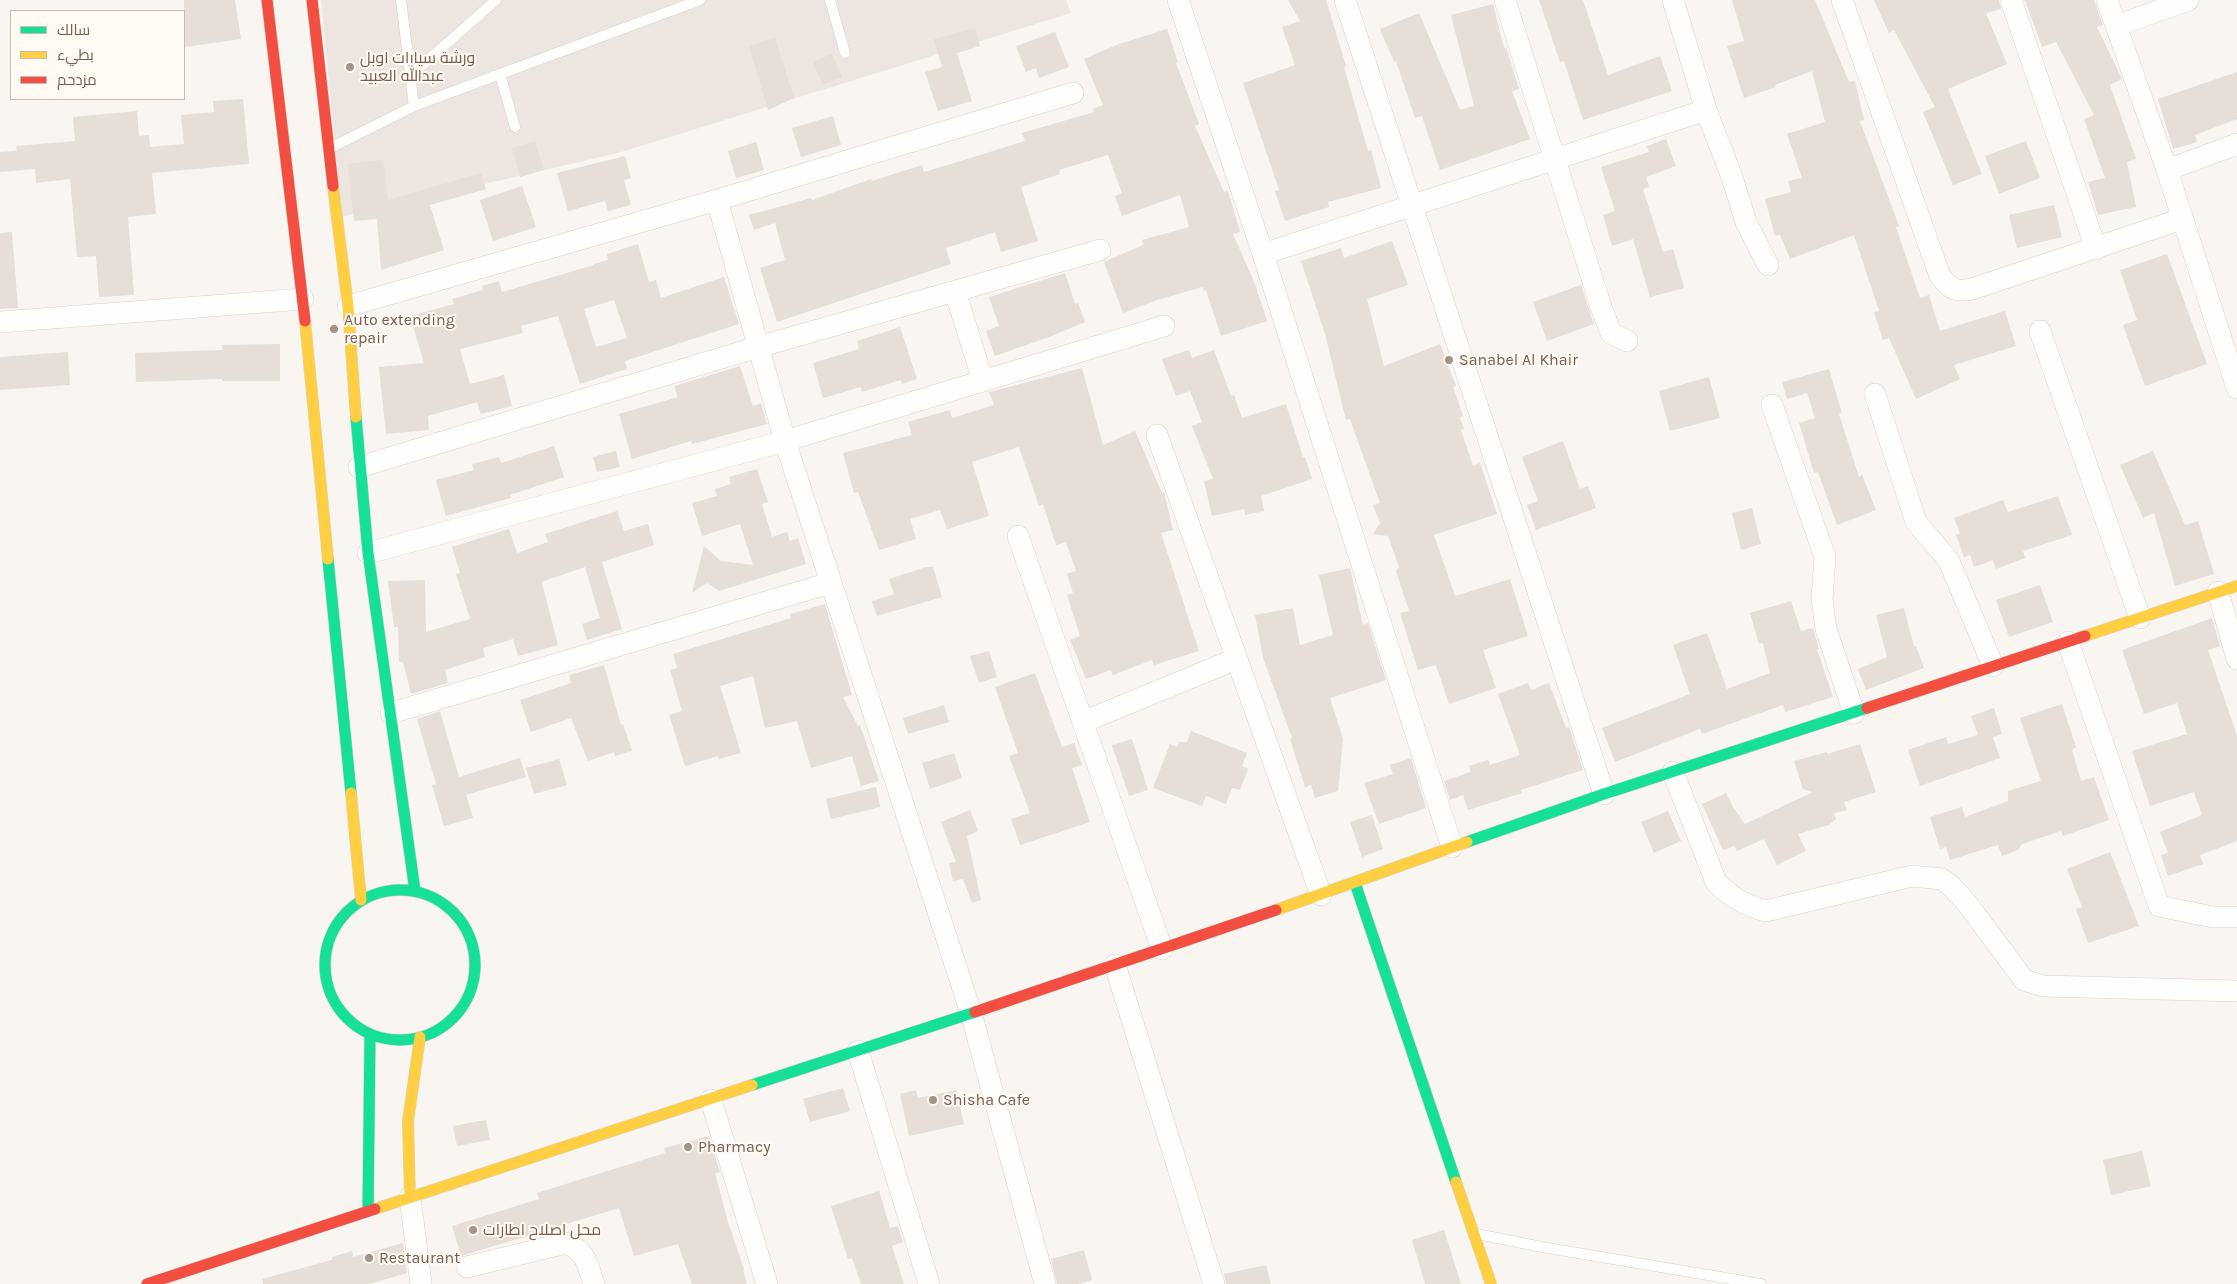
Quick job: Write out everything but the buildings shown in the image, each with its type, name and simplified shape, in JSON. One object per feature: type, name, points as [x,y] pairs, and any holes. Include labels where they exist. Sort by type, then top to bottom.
[{"type":"street","points":[[267,0],[303,299],[361,900]]},
{"type":"street","points":[[312,0],[348,306],[358,466],[368,553],[415,891]]},
{"type":"street","points":[[1178,0],[1263,254],[1452,847]]},
{"type":"street","points":[[1345,0],[1604,794]]},
{"type":"street","points":[[1505,0],[1604,316],[1611,332],[1627,341]]},
{"type":"street","points":[[1673,0],[1706,110],[1732,177],[1746,222],[1768,265]]},
{"type":"street","points":[[1842,0],[1940,276],[1948,287],[1959,291],[1972,289],[2182,219]]},
{"type":"street","points":[[2011,0],[2096,249]]},
{"type":"street","points":[[2107,0],[2167,170],[2237,388]]},
{"type":"street","points":[[2116,26],[2188,0]]},
{"type":"street","points":[[348,306],[717,200],[1073,93]]},
{"type":"street","points":[[1263,254],[1706,110]]},
{"type":"street","points":[[2167,170],[2237,144]]},
{"type":"street","points":[[717,200],[785,441],[971,1013],[1045,1284]]},
{"type":"street","points":[[358,466],[1100,250]]},
{"type":"street","points":[[955,291],[983,381]]},
{"type":"street","points":[[0,322],[303,299]]},
{"type":"street","points":[[368,553],[785,441],[1164,326]]},
{"type":"street","points":[[2040,331],[2140,618]]},
{"type":"street","points":[[1875,394],[1916,522],[1950,561],[1992,666]]},
{"type":"street","points":[[1772,405],[1825,557],[1822,599],[1826,629],[1854,713]]},
{"type":"street","points":[[1157,435],[1321,895]]},
{"type":"street","points":[[1018,536],[1162,949]]},
{"type":"street","points":[[391,713],[830,583]]},
{"type":"street","points":[[146,1284],[858,1051],[1355,884],[1452,847],[1604,794],[2228,589],[2237,659]]},
{"type":"street","points":[[2068,642],[2159,906],[2213,917],[2237,917]]},
{"type":"street","points":[[1083,722],[1236,659]]},
{"type":"street","points":[[1674,772],[1716,882],[1726,893],[1753,907],[1766,911],[1773,910],[1912,876],[1932,877],[1942,879],[1966,902],[2024,980],[2043,986],[2237,991]]},
{"type":"street","points":[[1355,884],[1491,1284]]},
{"type":"street","points":[[387,891],[415,891],[436,898],[454,912],[467,930],[474,951],[475,973],[470,995],[458,1014],[441,1028],[420,1037],[395,1040],[370,1034],[350,1021],[335,1003],[326,981],[325,958],[331,935],[343,915],[361,900],[387,891]]},
{"type":"street","points":[[1115,965],[1214,1284]]},
{"type":"street","points":[[368,1211],[370,1034]]},
{"type":"street","points":[[420,1037],[408,1121],[410,1197],[421,1284]]},
{"type":"street","points":[[858,1051],[929,1284]]},
{"type":"street","points":[[711,1100],[766,1284]]},
{"type":"street","points":[[467,1267],[566,1243],[576,1246],[583,1253],[594,1284]]},
{"type":"lane","points":[[401,0],[414,106]]},
{"type":"lane","points":[[410,76],[496,0]]},
{"type":"lane","points":[[328,148],[414,106],[700,0]]},
{"type":"lane","points":[[830,0],[845,53]]},
{"type":"lane","points":[[500,74],[515,127]]},
{"type":"lane","points":[[1474,1233],[1552,1249],[1761,1284]]},
{"type":"shaded area","points":[[321,0],[1066,0],[1071,13],[618,153],[342,217]]},
{"type":"traffic: fast","points":[[356,417],[368,553],[415,891]]},
{"type":"traffic: fast","points":[[328,559],[351,793]]},
{"type":"traffic: fast","points":[[1467,842],[1604,794],[1867,708]]},
{"type":"traffic: fast","points":[[1355,883],[1456,1182]]},
{"type":"traffic: fast","points":[[400,890],[415,891],[429,896],[453,912],[469,936],[474,950],[475,965],[474,980],[469,994],[453,1018],[429,1034],[415,1039],[400,1040],[385,1039],[371,1034],[347,1018],[331,994],[326,980],[325,965],[326,950],[331,936],[347,912],[371,896],[385,891],[400,890]]},
{"type":"traffic: fast","points":[[752,1085],[975,1012]]},
{"type":"traffic: fast","points":[[368,1211],[370,1034]]},
{"type":"traffic: slow","points":[[333,186],[348,306],[356,417]]},
{"type":"traffic: slow","points":[[305,321],[328,559]]},
{"type":"traffic: slow","points":[[2085,636],[2237,586]]},
{"type":"traffic: slow","points":[[351,793],[361,900]]},
{"type":"traffic: slow","points":[[1276,910],[1467,842]]},
{"type":"traffic: slow","points":[[410,1197],[408,1121],[420,1037]]},
{"type":"traffic: slow","points":[[375,1209],[752,1085]]},
{"type":"traffic: slow","points":[[1456,1182],[1491,1284]]},
{"type":"traffic: jam","points":[[267,0],[305,321]]},
{"type":"traffic: jam","points":[[312,0],[333,186]]},
{"type":"traffic: jam","points":[[1867,708],[2085,636]]},
{"type":"traffic: jam","points":[[975,1012],[1276,910]]},
{"type":"traffic: jam","points":[[147,1284],[375,1209]]},
{"type":"place","name":"ورشة سيارات اوبل عبدالله العبيد","points":[[350,67]]},
{"type":"place","name":"Auto extending repair","points":[[334,329]]},
{"type":"place","name":"Sanabel Al Khair","points":[[1449,360]]},
{"type":"place","name":"Shisha Cafe","points":[[933,1100]]},
{"type":"place","name":"Pharmacy","points":[[688,1147]]},
{"type":"place","name":"محل اصلاح اطارات","points":[[473,1230]]},
{"type":"place","name":"Restaurant","points":[[369,1258]]}]
